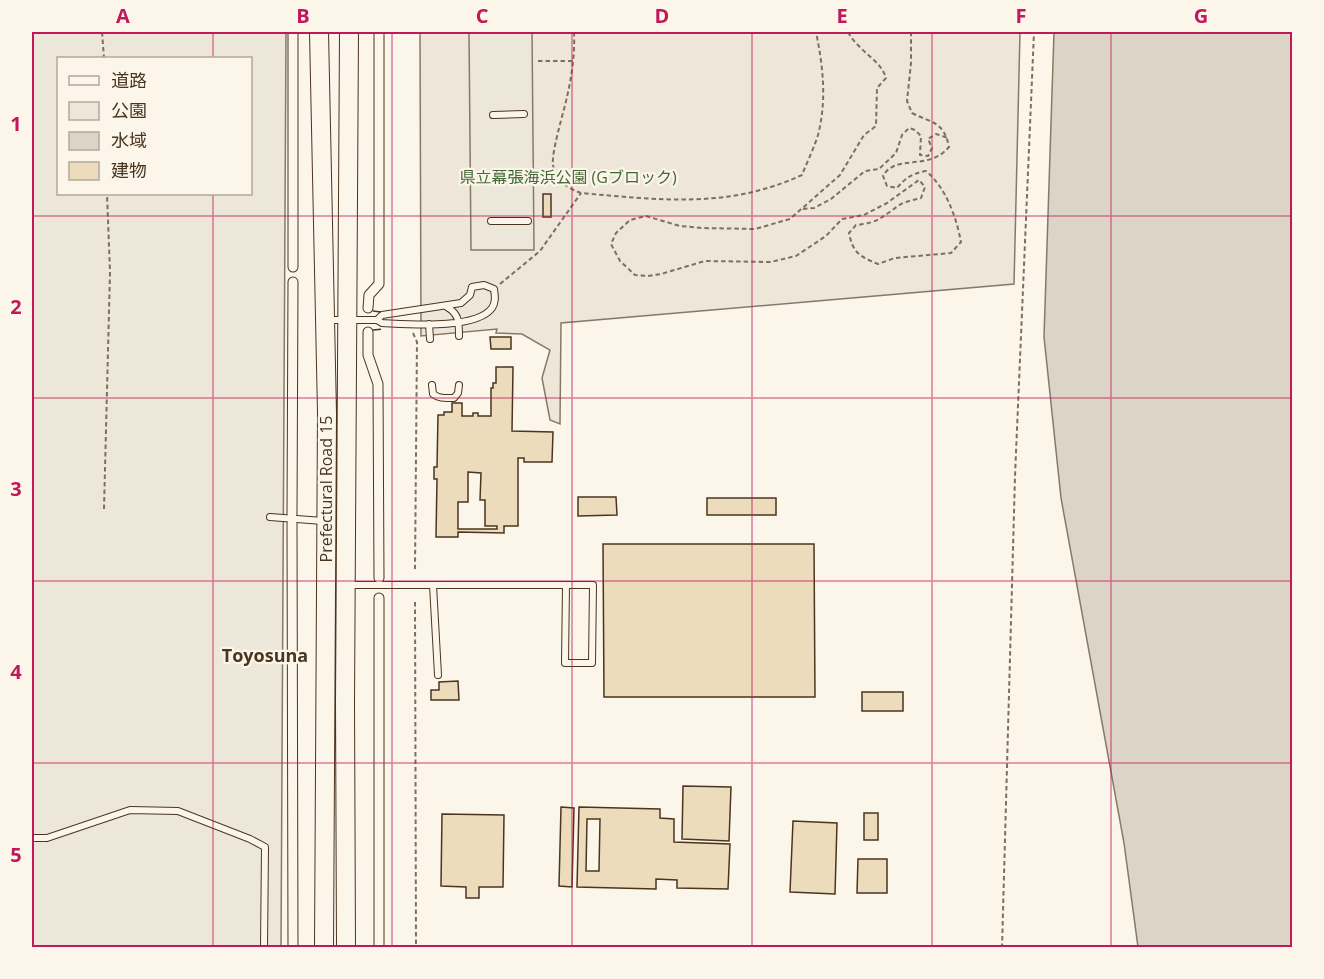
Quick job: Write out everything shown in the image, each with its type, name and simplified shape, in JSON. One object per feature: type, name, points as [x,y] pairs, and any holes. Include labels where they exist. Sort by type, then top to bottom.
[{"type":"main road","name":"Prefectural Road 15","points":[[319,32],[325,320],[324,948]]},
{"type":"main road","name":"Prefectural Road 15","points":[[346,948],[345,701],[349,32]]},
{"type":"street","points":[[293,32],[293,267]]},
{"type":"street","points":[[368,308],[369,295],[379,284],[379,32]]},
{"type":"street","points":[[293,282],[293,948]]},
{"type":"street","points":[[368,332],[368,354],[378,384],[379,578]]},
{"type":"street","points":[[379,598],[380,948]]},
{"type":"lane","points":[[493,115],[524,114]]},
{"type":"lane","points":[[491,221],[528,220]]},
{"type":"lane","points":[[325,320],[376,320],[382,323],[429,324],[459,322],[477,318],[492,308],[495,299],[494,290],[484,285],[472,287],[470,296],[461,303],[447,307],[382,315],[376,320]]},
{"type":"lane","points":[[447,307],[455,312],[459,322],[459,336]]},
{"type":"lane","points":[[429,324],[430,339]]},
{"type":"lane","points":[[432,385],[433,394],[439,398],[453,398],[458,393],[459,385]]},
{"type":"lane","points":[[270,517],[326,521]]},
{"type":"lane","points":[[346,585],[433,585],[566,585],[593,585],[592,663],[565,663],[566,585]]},
{"type":"lane","points":[[433,585],[438,675]]},
{"type":"lane","points":[[32,838],[47,838],[130,810],[177,811],[250,839],[265,847],[264,948]]},
{"type":"path","points":[[102,32],[104,57]]},
{"type":"path","points":[[574,32],[573,61],[552,164],[556,176],[570,189],[581,193],[668,201],[746,195],[778,186],[802,175],[817,137],[822,113],[824,80],[816,32]]},
{"type":"path","points":[[848,32],[863,52],[884,70],[886,78],[877,88],[876,126],[864,135],[840,175],[790,219],[754,229],[680,226],[646,216],[630,220],[616,233],[611,244],[620,261],[635,274],[648,276],[705,261],[771,262],[796,256],[826,236],[842,219],[864,214],[886,203],[919,180],[925,187],[921,198],[903,203],[888,215],[870,224],[856,225],[849,233],[852,245],[860,256],[878,264],[895,258],[951,253],[961,242],[957,224],[942,187],[926,171],[905,179],[897,188],[887,186],[883,176],[887,170],[900,164],[929,161],[942,155],[949,147],[948,138],[941,126],[912,113],[907,101],[912,32]]},
{"type":"path","points":[[1002,948],[1015,476],[1034,32]]},
{"type":"path","points":[[538,61],[573,61]]},
{"type":"path","points":[[801,209],[814,208],[831,200],[865,171],[879,169],[896,153],[902,135],[909,128],[921,136],[920,155],[928,156],[932,148],[928,139],[936,134],[948,138]]},
{"type":"path","points":[[494,290],[540,251],[581,193]]},
{"type":"path","points":[[104,509],[110,272],[107,195]]},
{"type":"path","points":[[413,333],[417,342],[416,569]]},
{"type":"path","points":[[415,602],[416,948]]},
{"type":"green space","name":"県立幕張海浜公園 (Gブロック)","points":[[420,32],[1020,32],[1014,284],[561,323],[560,424],[550,420],[542,378],[550,350],[522,334],[496,333],[497,329],[421,336]]},
{"type":"shaded area","points":[[32,32],[286,32],[281,947],[32,947]]},
{"type":"shaded area","points":[[469,32],[532,32],[534,250],[471,250]]},
{"type":"water","points":[[1054,32],[1292,32],[1292,947],[1138,947],[1124,843],[1061,498],[1044,337]]},
{"type":"building","points":[[543,194],[551,194],[551,217],[543,217]]},
{"type":"building","points":[[490,337],[511,337],[511,349],[491,349]]},
{"type":"building","points":[[496,367],[513,367],[512,431],[553,432],[552,462],[524,462],[524,458],[518,458],[518,526],[504,526],[504,533],[458,532],[458,537],[436,537],[437,479],[434,479],[434,467],[437,467],[438,415],[452,412],[452,403],[462,403],[462,416],[473,416],[473,413],[478,413],[478,416],[491,416],[491,388],[493,388],[493,383],[496,383]],"holes":[[[468,472],[481,473],[480,500],[485,500],[485,526],[497,526],[497,529],[458,529],[458,502],[468,502]]]},
{"type":"building","points":[[578,497],[616,497],[617,515],[578,516]]},
{"type":"building","points":[[707,498],[776,498],[776,515],[707,515]]},
{"type":"building","points":[[603,544],[814,544],[815,697],[604,697]]},
{"type":"building","points":[[458,681],[459,700],[431,700],[431,690],[439,690],[439,682]]},
{"type":"building","points":[[862,692],[903,692],[903,711],[862,711]]},
{"type":"building","points":[[683,786],[731,787],[729,841],[682,839]]},
{"type":"building","points":[[561,807],[574,808],[572,887],[559,886]]},
{"type":"building","points":[[579,807],[660,809],[660,818],[674,819],[674,842],[730,844],[728,889],[677,888],[677,880],[656,879],[656,889],[577,887]],"holes":[[[587,819],[600,819],[599,871],[586,871]]]},
{"type":"building","points":[[864,813],[878,813],[878,840],[864,840]]},
{"type":"building","points":[[442,814],[504,815],[503,887],[479,887],[479,898],[466,898],[466,887],[441,886]]},
{"type":"building","points":[[793,821],[837,823],[835,894],[790,892]]},
{"type":"building","points":[[858,859],[887,859],[887,893],[857,893]]},
{"type":"fence","points":[[373,311],[382,312]]},
{"type":"fence","points":[[373,330],[383,329]]},
{"type":"district","name":"Toyosuna","points":[[265,656]]}]
